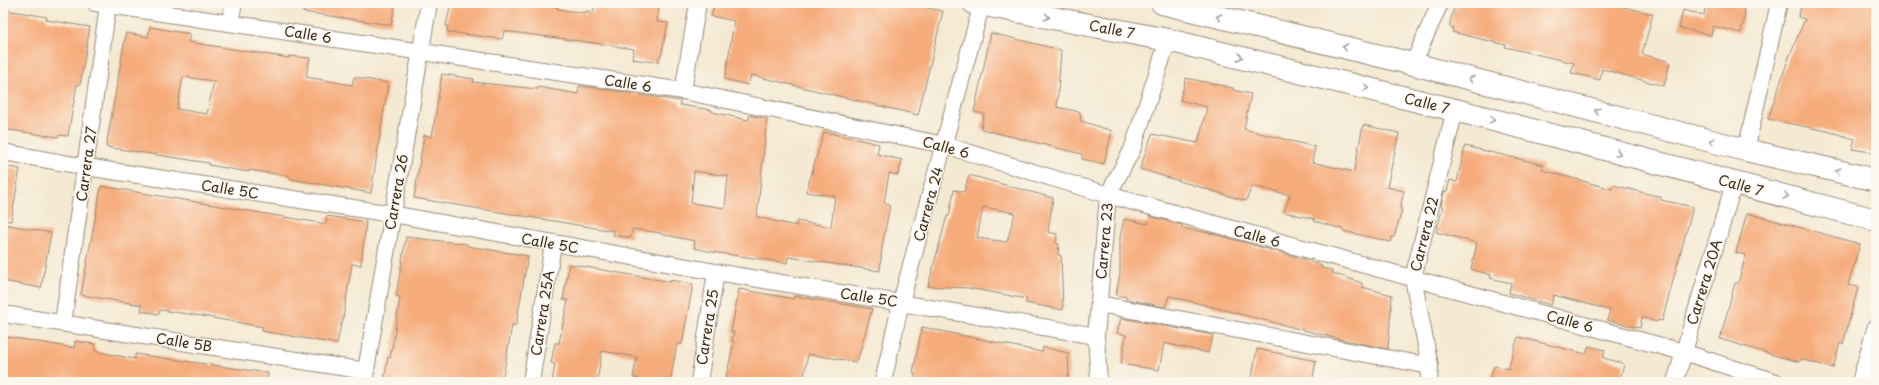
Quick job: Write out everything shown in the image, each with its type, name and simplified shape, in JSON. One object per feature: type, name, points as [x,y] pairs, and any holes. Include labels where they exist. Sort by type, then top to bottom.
[{"type":"main road","points":[[1162,3],[1190,6],[1746,150],[1876,180]]},
{"type":"main road","name":"Calle 7","points":[[979,4],[1168,40],[1455,110],[1876,220]]},
{"type":"street","points":[[230,22],[234,3]]},
{"type":"street","name":"Carrera 26","points":[[365,377],[429,3]]},
{"type":"street","points":[[683,91],[698,3]]},
{"type":"street","points":[[1412,64],[1440,3]]},
{"type":"street","points":[[1746,150],[1779,3]]},
{"type":"street","name":"Calle 6","points":[[102,4],[683,91],[944,145],[1108,195],[1683,352],[1776,382]]},
{"type":"street","name":"Carrera 27","points":[[63,323],[86,167],[102,4]]},
{"type":"street","name":"Carrera 24","points":[[883,382],[901,302],[944,145],[979,4]]},
{"type":"street","name":"Carrera 23","points":[[1099,382],[1096,336],[1108,195],[1132,150],[1168,40]]},
{"type":"street","name":"Carrera 22","points":[[1429,382],[1430,366],[1413,278],[1455,110]]},
{"type":"street","name":"Calle 5C","points":[[3,152],[86,167],[392,214],[553,244],[1096,336]]},
{"type":"street","name":"Carrera 20A","points":[[1675,382],[1734,183]]},
{"type":"street","name":"Carrera 25A","points":[[531,382],[553,244]]},
{"type":"street","name":"Carrera 25","points":[[699,382],[716,272]]},
{"type":"street","points":[[1098,304],[1430,366]]},
{"type":"street","name":"Calle 5B","points":[[3,314],[63,323],[365,377]]},
{"type":"street","points":[[1860,382],[1876,326]]},
{"type":"building","points":[[304,3],[396,3],[391,25],[303,12]]},
{"type":"building","points":[[451,3],[525,3],[558,7],[557,9],[586,13],[586,11],[593,12],[596,3],[645,3],[659,5],[657,22],[668,23],[661,56],[659,56],[658,62],[647,61],[632,59],[634,49],[580,41],[504,31],[502,39],[447,32],[448,26],[446,26]]},
{"type":"building","points":[[715,3],[903,3],[943,11],[918,115],[751,75],[748,85],[725,79],[734,21],[711,16]]},
{"type":"building","points":[[1459,3],[1607,3],[1653,14],[1642,54],[1670,62],[1664,86],[1602,69],[1600,80],[1571,73],[1574,63],[1505,47],[1506,45],[1452,32],[1453,28],[1450,27],[1450,22],[1454,8],[1458,9]]},
{"type":"building","points":[[1706,3],[1727,3],[1744,7],[1743,12],[1745,12],[1741,33],[1713,26],[1711,35],[1679,28],[1683,10],[1704,15]]},
{"type":"building","points":[[1802,3],[1876,3],[1876,153],[1852,149],[1855,139],[1827,131],[1768,119],[1789,57],[1805,19],[1798,17]]},
{"type":"building","points":[[6,10],[47,17],[46,20],[90,27],[80,85],[77,84],[68,136],[59,135],[58,137],[3,129],[3,15],[6,15]]},
{"type":"building","points":[[150,27],[190,34],[188,42],[289,58],[289,56],[310,58],[306,77],[352,85],[354,77],[388,83],[371,193],[291,179],[289,176],[249,170],[249,172],[209,165],[209,163],[106,147],[126,33],[148,37]],"holes":[[[183,77],[214,81],[207,114],[177,109]]]},
{"type":"building","points":[[991,33],[1061,50],[1057,107],[1080,112],[1081,121],[1112,131],[1104,164],[1082,159],[1082,154],[981,129],[984,114],[974,112]]},
{"type":"building","points":[[442,74],[474,79],[473,82],[538,89],[538,87],[578,94],[579,86],[595,88],[680,101],[680,105],[712,110],[712,112],[748,120],[750,115],[767,119],[757,217],[796,226],[797,221],[831,227],[835,196],[806,192],[824,132],[879,144],[877,154],[902,160],[898,175],[889,173],[884,203],[890,205],[882,247],[880,271],[788,257],[787,263],[712,252],[694,248],[695,241],[661,233],[632,229],[631,238],[613,235],[614,231],[414,198],[424,135],[432,137]],"holes":[[[694,171],[728,176],[725,208],[691,203]]]},
{"type":"building","points":[[1186,78],[1233,88],[1233,90],[1251,94],[1244,129],[1315,147],[1312,162],[1354,172],[1363,125],[1399,133],[1387,187],[1404,191],[1400,209],[1402,210],[1394,237],[1392,237],[1391,242],[1343,231],[1343,229],[1314,221],[1315,219],[1284,212],[1290,195],[1252,186],[1246,201],[1140,169],[1152,134],[1198,143],[1207,107],[1180,100]]},
{"type":"building","points":[[1465,146],[1544,165],[1542,170],[1612,189],[1613,185],[1661,197],[1661,200],[1693,207],[1662,321],[1657,320],[1657,322],[1642,317],[1640,328],[1607,320],[1610,310],[1554,295],[1551,305],[1509,293],[1511,283],[1490,278],[1491,275],[1471,269],[1477,243],[1436,232],[1443,207],[1441,206],[1444,192],[1447,191],[1450,180],[1457,182]]},
{"type":"building","points":[[3,166],[20,169],[11,221],[3,220]]},
{"type":"building","points":[[969,175],[1053,198],[1048,232],[1057,234],[1056,243],[1059,244],[1058,255],[1061,256],[1063,310],[1025,303],[1027,299],[969,288],[928,286],[947,216],[949,216],[954,190],[964,192]],"holes":[[[983,207],[1015,213],[1007,242],[977,238]]]},
{"type":"building","points":[[101,186],[326,224],[327,216],[366,222],[361,265],[352,264],[342,324],[337,344],[262,331],[263,327],[202,316],[160,310],[159,314],[141,311],[142,305],[81,295]]},
{"type":"building","points":[[1747,213],[1860,244],[1848,285],[1858,287],[1843,344],[1840,343],[1833,368],[1800,359],[1800,362],[1720,339],[1735,283],[1738,283],[1746,255],[1736,253]]},
{"type":"building","points":[[1150,216],[1182,225],[1182,228],[1214,234],[1311,261],[1322,266],[1321,268],[1332,270],[1332,273],[1362,283],[1362,287],[1392,295],[1388,349],[1339,339],[1169,296],[1165,307],[1126,299],[1127,297],[1116,295],[1120,273],[1120,237],[1124,219],[1148,224]]},
{"type":"building","points":[[3,224],[51,233],[41,288],[3,281]]},
{"type":"building","points":[[406,237],[467,244],[467,246],[528,256],[516,325],[512,325],[502,382],[384,382],[388,357],[390,358],[394,337],[400,297],[396,296]]},
{"type":"building","points":[[569,264],[671,282],[671,280],[693,284],[682,344],[677,344],[670,382],[638,382],[639,379],[633,377],[637,357],[602,351],[597,382],[552,382],[555,364],[551,363],[555,343],[559,343],[568,300],[563,300]]},
{"type":"building","points":[[739,289],[794,299],[794,296],[872,309],[857,362],[808,354],[803,382],[725,382],[734,342],[732,341],[734,332],[731,332]]},
{"type":"building","points":[[1121,318],[1213,335],[1208,353],[1164,343],[1159,370],[1121,364],[1126,335],[1117,333]]},
{"type":"building","points":[[922,327],[1042,352],[1043,347],[1068,353],[1068,382],[913,382],[915,373],[913,372]]},
{"type":"building","points":[[3,336],[74,348],[75,341],[95,344],[95,351],[135,359],[135,354],[268,373],[267,382],[3,382]]},
{"type":"building","points":[[1518,337],[1586,354],[1589,346],[1605,350],[1603,358],[1622,363],[1624,365],[1619,382],[1489,382],[1494,366],[1508,369]]},
{"type":"building","points":[[1257,349],[1316,361],[1312,382],[1251,382]]}]
